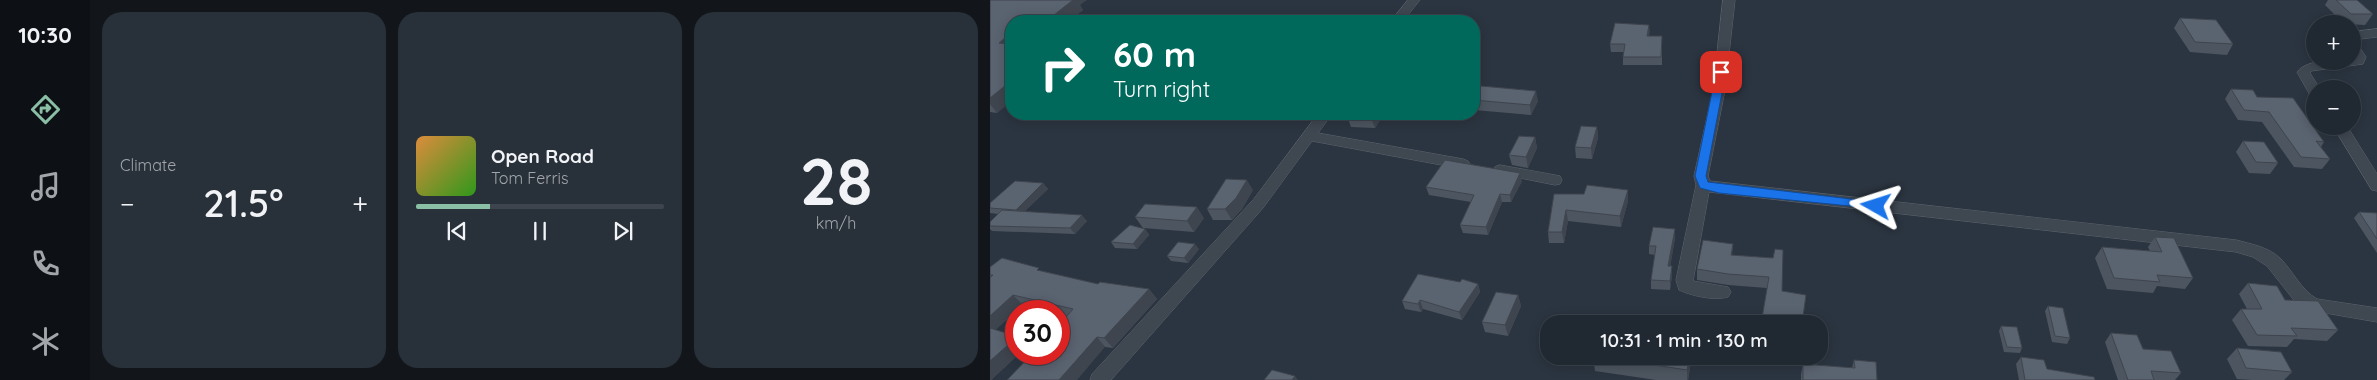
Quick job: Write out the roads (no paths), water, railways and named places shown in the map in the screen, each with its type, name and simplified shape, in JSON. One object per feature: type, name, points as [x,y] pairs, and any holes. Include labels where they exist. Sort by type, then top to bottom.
[{"type":"street","points":[[1402,15],[1414,0]]},
{"type":"street","points":[[1722,292],[1691,288],[1685,285],[1684,280],[1704,185],[1701,176],[1719,90],[1728,0]]},
{"type":"street","points":[[2361,35],[2377,34]]},
{"type":"street","points":[[2306,69],[2303,72],[2308,80]]},
{"type":"street","points":[[1099,380],[1258,204],[1320,120]]},
{"type":"street","points":[[2346,135],[2377,186]]},
{"type":"street","points":[[1308,136],[1555,180]]},
{"type":"street","points":[[1704,185],[1719,189],[2236,246],[2259,253],[2273,262],[2303,299],[2314,305],[2377,315]]}]
